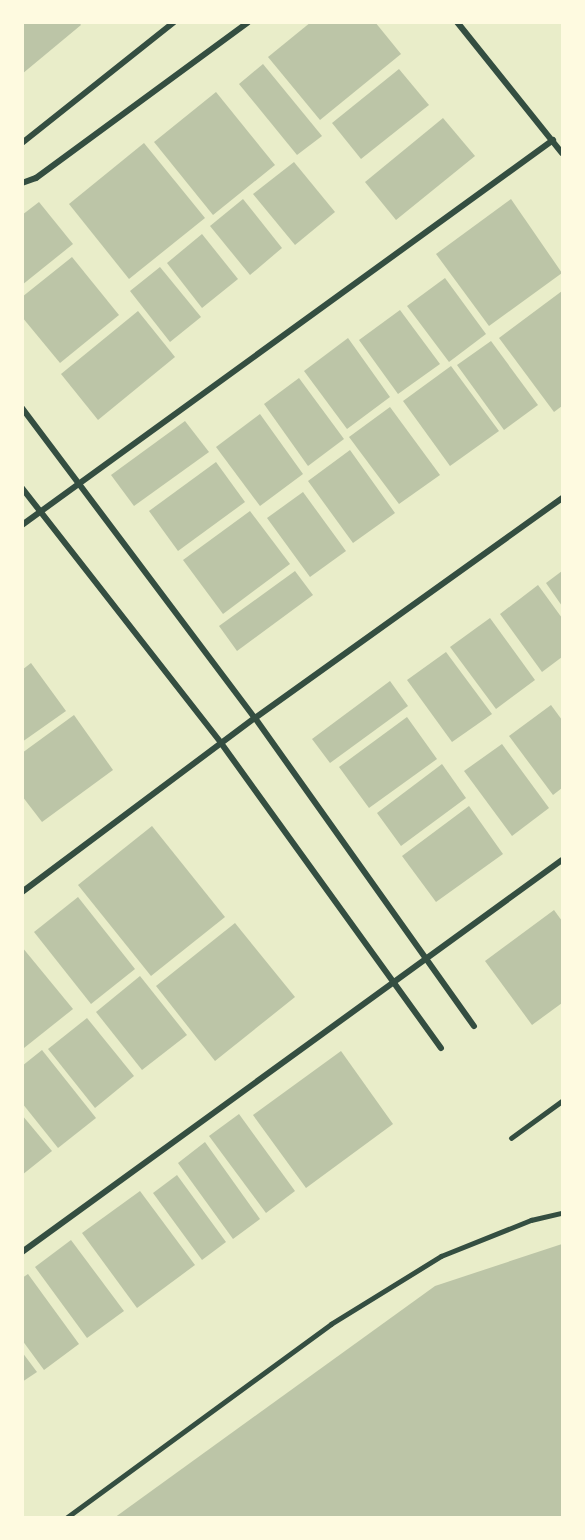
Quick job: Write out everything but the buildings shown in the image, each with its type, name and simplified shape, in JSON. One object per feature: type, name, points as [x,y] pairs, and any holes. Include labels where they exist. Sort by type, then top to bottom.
[{"type":"street","points":[[22,143],[174,22]]},
{"type":"street","points":[[22,183],[36,178],[248,22]]},
{"type":"street","points":[[457,22],[562,153]]},
{"type":"street","points":[[22,525],[553,140]]},
{"type":"street","points":[[22,408],[80,482],[255,718],[474,1026]]},
{"type":"street","points":[[22,488],[221,743],[441,1048]]},
{"type":"street","points":[[22,892],[255,718],[562,498]]},
{"type":"street","points":[[22,1252],[562,860]]},
{"type":"lane","points":[[511,1138],[562,1101]]},
{"type":"lane","points":[[66,1518],[331,1324],[431,1262],[531,1220],[562,1213]]}]
